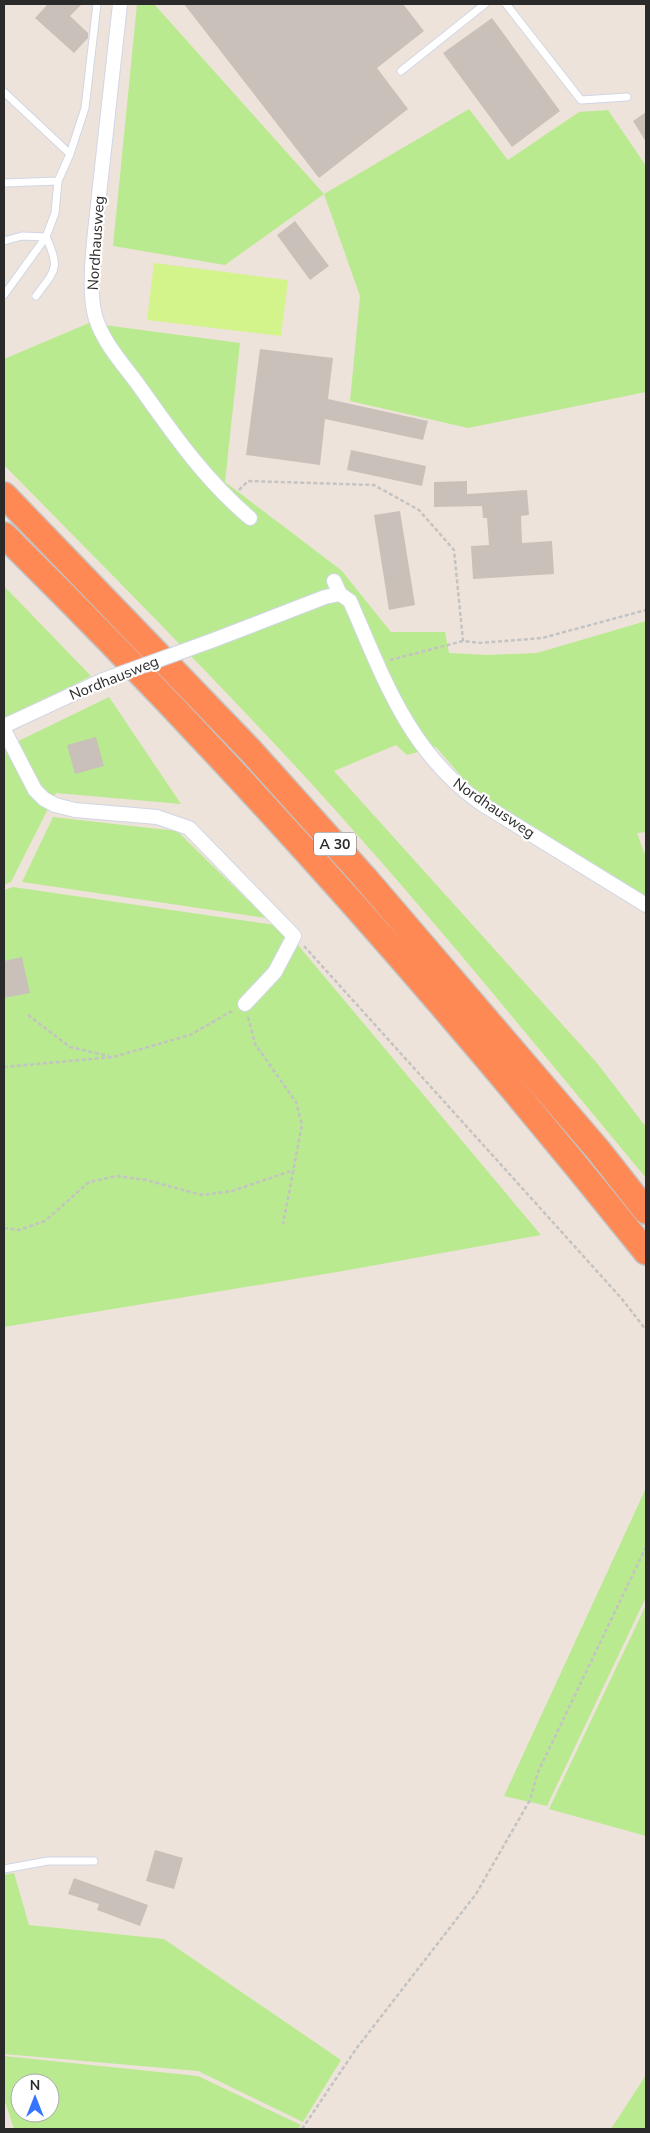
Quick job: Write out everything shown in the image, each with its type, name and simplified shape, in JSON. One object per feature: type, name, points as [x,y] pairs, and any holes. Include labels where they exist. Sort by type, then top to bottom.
[{"type":"highway","name":"A 30","points":[[4,495],[250,750],[365,878],[598,1150],[646,1211]]},
{"type":"highway","name":"A 30","points":[[6,537],[170,706],[343,893],[563,1149],[646,1252]]},
{"type":"street","name":"Nordhausweg","points":[[120,4],[96,226],[92,298],[96,319],[107,341],[177,440],[204,474],[250,518]]},
{"type":"street","name":"Nordhausweg","points":[[334,580],[340,594],[350,601],[392,698],[418,740],[438,767],[461,789],[646,905]]},
{"type":"street","name":"Nordhausweg","points":[[294,936],[189,828],[157,817],[75,810],[55,805],[44,799],[35,790],[4,728],[103,680],[325,597],[340,594]]},
{"type":"street","points":[[245,1004],[275,972],[294,936]]},
{"type":"lane","points":[[4,295],[46,237],[55,213],[58,181],[70,154],[85,108],[97,4]]},
{"type":"lane","points":[[401,71],[485,4]]},
{"type":"lane","points":[[506,4],[581,100],[627,97]]},
{"type":"lane","points":[[4,92],[70,154]]},
{"type":"lane","points":[[4,183],[58,181]]},
{"type":"lane","points":[[4,241],[22,236],[46,237]]},
{"type":"lane","points":[[36,296],[55,270],[55,256],[46,237]]},
{"type":"lane","points":[[4,1869],[48,1861],[94,1861]]},
{"type":"path","points":[[230,500],[248,480],[374,485],[419,510],[454,550],[463,641]]},
{"type":"path","points":[[376,661],[390,660],[463,641],[480,643],[542,638],[646,610]]},
{"type":"path","points":[[294,936],[554,1227],[622,1299],[646,1330]]},
{"type":"path","points":[[4,1067],[113,1057],[190,1035],[245,1004],[254,1044],[296,1102],[302,1125],[283,1224]]},
{"type":"path","points":[[28,1015],[70,1047],[113,1057]]},
{"type":"path","points":[[4,1228],[19,1230],[45,1221],[89,1182],[117,1176],[146,1180],[202,1195],[232,1191],[294,1170]]},
{"type":"path","points":[[302,2129],[356,2049],[476,1894],[530,1800],[538,1772],[646,1547]]},
{"type":"green space","points":[[137,4],[154,4],[324,194],[225,265],[113,246]]},
{"type":"green space","points":[[469,109],[508,160],[579,112],[608,110],[646,166],[646,392],[468,428],[350,401],[360,296],[324,194]]},
{"type":"green space","points":[[154,263],[288,280],[281,336],[147,320]]},
{"type":"green space","points":[[89,323],[240,343],[225,482],[341,570],[391,632],[445,632],[449,653],[488,655],[537,653],[646,621],[646,832],[637,833],[646,857],[646,897],[472,789],[436,747],[407,755],[396,745],[334,771],[597,1063],[646,1127],[646,1178],[353,829],[196,661],[4,465],[4,359]]},
{"type":"green space","points":[[4,586],[91,676],[4,721]]},
{"type":"green space","points":[[109,697],[181,804],[56,793],[11,882],[4,885],[4,748]]},
{"type":"green space","points":[[53,817],[177,831],[266,918],[22,882]]},
{"type":"green space","points":[[13,887],[282,926],[541,1235],[343,1271],[4,1327],[4,890]]},
{"type":"green space","points":[[646,1488],[646,1597],[547,1806],[504,1796]]},
{"type":"green space","points":[[646,1605],[646,1836],[549,1809]]},
{"type":"green space","points":[[14,1873],[29,1925],[164,1939],[341,2060],[303,2122],[198,2071],[4,2054],[4,1875]]},
{"type":"green space","points":[[4,2056],[198,2076],[301,2125],[298,2129],[14,2129],[12,2123],[60,2123],[60,2073],[10,2073],[10,2117],[4,2099]]},
{"type":"green space","points":[[646,2075],[646,2129],[611,2129]]},
{"type":"building","points":[[48,4],[82,4],[70,16],[88,33],[88,38],[74,53],[35,18]]},
{"type":"building","points":[[184,4],[403,4],[424,31],[377,68],[408,109],[319,178]]},
{"type":"building","points":[[492,18],[560,111],[512,147],[443,53]]},
{"type":"building","points":[[646,112],[646,142],[633,121]]},
{"type":"building","points":[[295,221],[329,266],[310,280],[277,235]]},
{"type":"building","points":[[260,349],[333,358],[328,399],[428,421],[423,440],[325,419],[320,465],[246,455]]},
{"type":"building","points":[[351,450],[426,466],[422,486],[347,470]]},
{"type":"building","points":[[467,481],[467,494],[527,490],[529,515],[521,516],[522,543],[552,541],[554,574],[473,579],[471,546],[489,545],[487,518],[483,518],[482,506],[434,507],[434,482]]},
{"type":"building","points":[[400,511],[415,605],[389,610],[374,515]]},
{"type":"building","points":[[96,737],[104,766],[75,774],[67,745]]},
{"type":"building","points":[[22,957],[30,993],[4,998],[4,961]]},
{"type":"building","points":[[155,1850],[183,1858],[174,1889],[146,1881]]},
{"type":"building","points":[[74,1878],[148,1905],[140,1926],[97,1910],[99,1904],[68,1894]]}]
